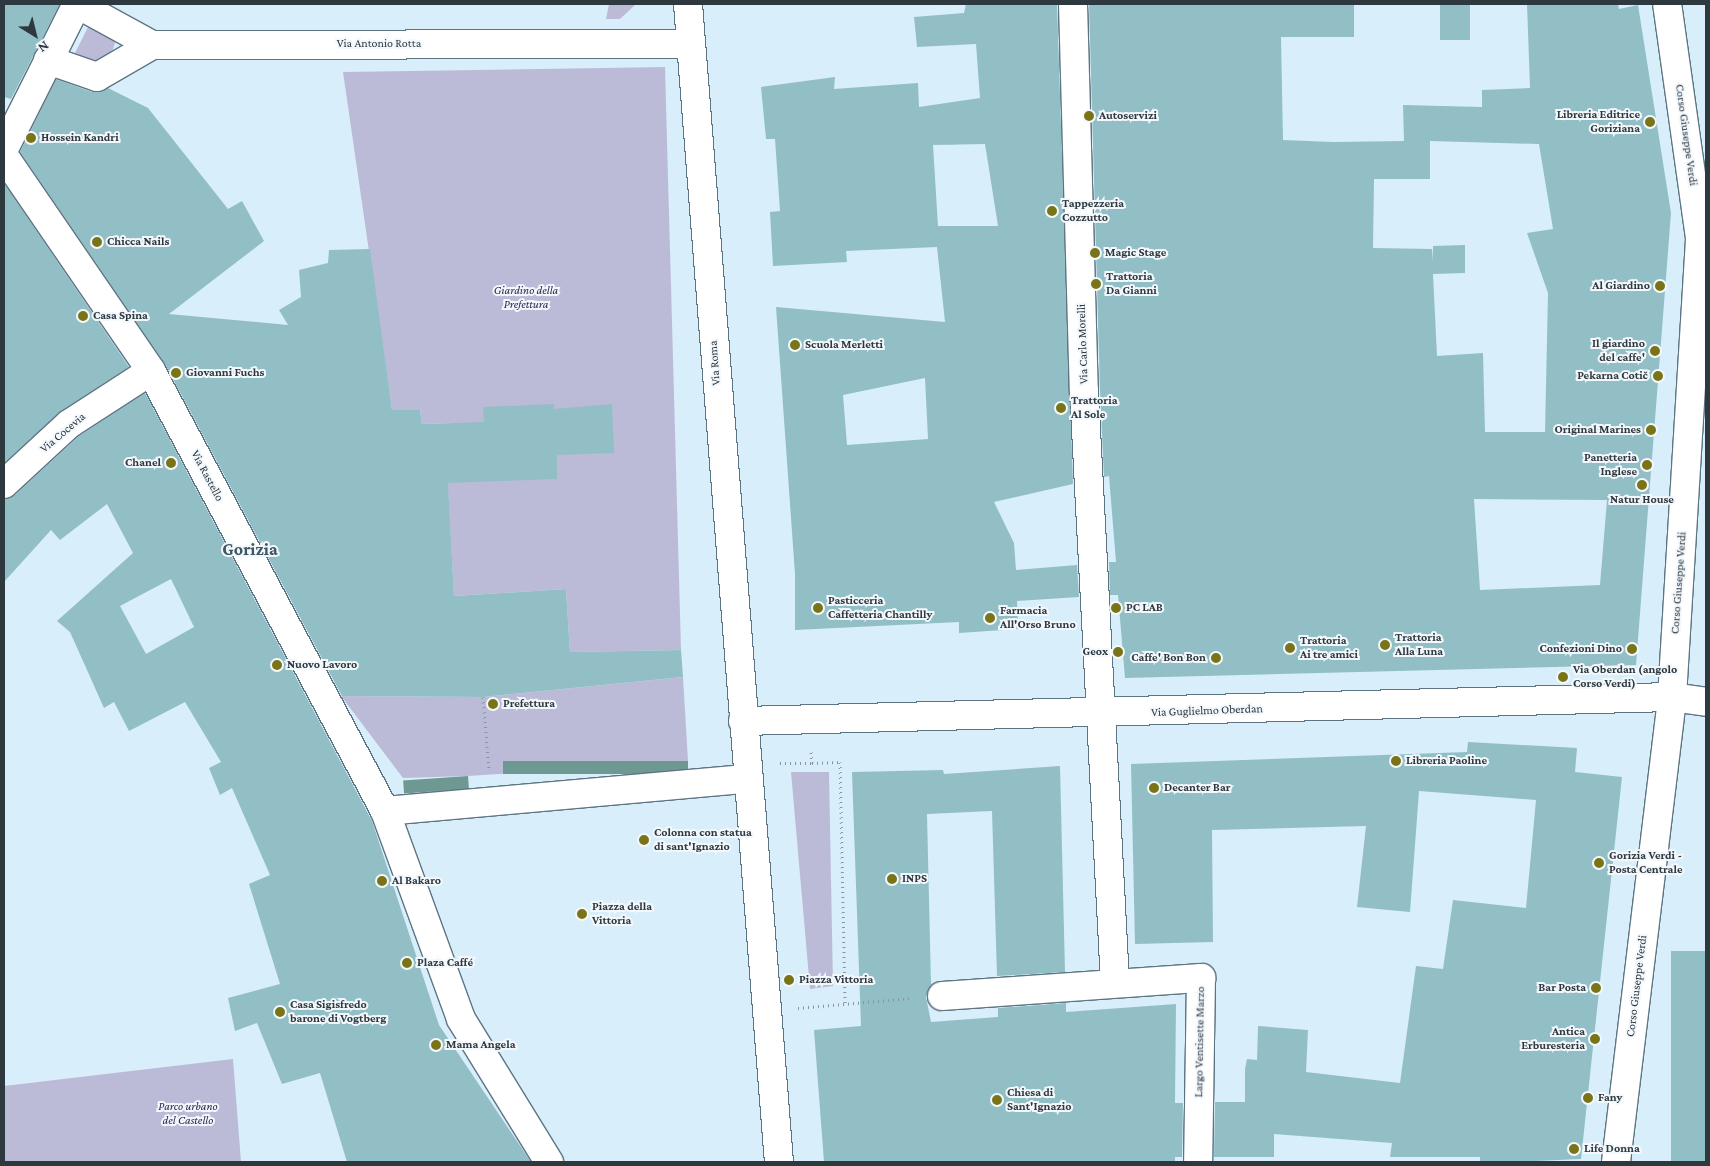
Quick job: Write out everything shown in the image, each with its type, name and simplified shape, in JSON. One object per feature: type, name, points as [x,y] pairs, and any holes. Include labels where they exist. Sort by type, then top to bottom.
[{"type":"street","name":"Via Antonio Rotta","points":[[77,4],[152,45],[690,44]]},
{"type":"street","points":[[4,149],[77,4]]},
{"type":"street","name":"Via Roma","points":[[688,4],[743,721]]},
{"type":"street","name":"Via Carlo Morelli","points":[[1073,4],[1084,391],[1103,714]]},
{"type":"street","name":"Corso Giuseppe Verdi","points":[[1616,1162],[1672,697],[1703,238],[1667,4]]},
{"type":"street","points":[[48,60],[97,77],[152,45]]},
{"type":"street","name":"Via Rastello","points":[[4,156],[150,371],[390,814]]},
{"type":"street","name":"Via Cocevia","points":[[4,484],[69,424],[150,371]]},
{"type":"street","name":"Via Guglielmo Oberdan","points":[[743,721],[1103,714],[1672,697],[1706,702]]},
{"type":"street","points":[[1103,714],[1115,982]]},
{"type":"street","points":[[743,721],[746,779],[779,1162]]},
{"type":"street","points":[[549,1162],[461,1019],[390,814],[492,801],[746,779]]},
{"type":"street","name":"Largo Ventisette Marzo","points":[[942,996],[1115,982],[1201,978],[1198,1162]]},
{"type":"path","points":[[483,698],[492,801]]},
{"type":"path","points":[[812,763],[840,762],[845,1004]]},
{"type":"path","points":[[798,1008],[942,996]]},
{"type":"green space","points":[[609,4],[636,4],[620,19],[606,19]]},
{"type":"green space","points":[[89,25],[117,37],[111,55],[94,65],[74,55]]},
{"type":"green space","name":"Giardino della Prefettura","points":[[665,67],[681,650],[570,652],[566,589],[454,596],[447,472],[453,423],[422,424],[420,410],[392,410],[343,72]]},
{"type":"green space","points":[[683,677],[688,761],[468,776],[403,778],[341,696],[483,697]]},
{"type":"green space","points":[[791,772],[829,772],[833,986],[810,989]]},
{"type":"green space","name":"Parco urbano del Castello","points":[[233,1059],[241,1162],[4,1162],[4,1086]]},
{"type":"shaded area","points":[[503,761],[688,761],[688,774],[503,774]]},
{"type":"shaded area","points":[[468,776],[469,789],[404,794],[403,781]]},
{"type":"building","points":[[4,4],[60,4],[11,99],[4,97]]},
{"type":"building","points":[[966,4],[1057,4],[1073,484],[994,502],[1014,543],[1016,570],[1077,565],[1079,597],[1017,601],[1018,629],[959,633],[959,622],[795,630],[795,574],[776,307],[945,322],[937,247],[846,251],[847,262],[773,266],[770,212],[780,211],[775,139],[766,139],[761,87],[835,77],[834,89],[918,83],[919,107],[980,98],[976,44],[917,47],[914,17],[964,13]],"holes":[[[985,144],[998,226],[938,226],[933,145]],[[925,378],[928,439],[847,445],[843,395]]]},
{"type":"building","points":[[1089,4],[1354,4],[1354,37],[1281,37],[1283,140],[1333,142],[1404,141],[1403,105],[1482,107],[1482,90],[1530,88],[1527,4],[1618,4],[1619,9],[1638,5],[1671,213],[1636,665],[1125,678],[1118,595],[1110,595],[1109,562],[1116,562],[1109,476],[1104,477]],"holes":[[[1430,141],[1539,144],[1553,229],[1527,233],[1548,293],[1545,432],[1485,432],[1483,353],[1437,356],[1433,274],[1465,273],[1465,245],[1433,246],[1433,261],[1432,249],[1373,248],[1374,179],[1430,179]],[[1474,499],[1607,500],[1600,585],[1480,590]]]},
{"type":"building","points":[[1440,4],[1470,4],[1470,40],[1440,40]]},
{"type":"building","points":[[56,79],[92,92],[108,88],[148,108],[228,209],[242,201],[264,241],[169,314],[288,325],[279,310],[301,297],[299,270],[328,263],[329,250],[370,249],[392,410],[420,410],[422,424],[484,422],[483,407],[554,404],[554,409],[612,404],[614,453],[557,455],[557,479],[448,483],[454,596],[566,589],[570,652],[681,650],[683,677],[483,697],[342,696],[165,364],[20,152]]},
{"type":"building","points":[[4,183],[129,367],[61,411],[4,463]]},
{"type":"building","points":[[145,393],[372,821],[439,1025],[531,1162],[347,1162],[320,1073],[282,1084],[257,1023],[235,1031],[228,998],[280,984],[249,884],[270,875],[232,788],[220,795],[209,768],[221,762],[185,702],[129,731],[114,702],[104,708],[70,632],[57,621],[133,553],[107,504],[60,540],[51,530],[4,582],[4,499],[15,495],[79,436]],"holes":[[[171,579],[194,627],[146,654],[120,606]]]},
{"type":"building","points":[[1468,742],[1577,748],[1575,772],[1622,777],[1581,1159],[1509,1162],[1480,1161],[1480,1157],[1390,1157],[1392,1143],[1274,1134],[1274,1157],[1214,1157],[1215,1102],[1245,1102],[1245,1069],[1247,1059],[1257,1060],[1258,1026],[1308,1030],[1306,1072],[1400,1083],[1416,966],[1443,969],[1453,900],[1526,908],[1536,800],[1419,791],[1410,912],[1357,907],[1366,826],[1212,830],[1213,942],[1135,944],[1131,764],[1467,752]]},
{"type":"building","points":[[1060,766],[1065,972],[997,976],[992,811],[927,814],[931,985],[926,997],[931,1022],[998,1017],[998,1008],[1066,1003],[1066,1012],[1176,1004],[1175,1103],[1183,1103],[1182,1157],[1175,1157],[1175,1162],[824,1162],[814,1030],[861,1026],[852,772],[943,770],[944,774]]},
{"type":"building","points":[[1671,951],[1706,951],[1706,1162],[1671,1162]]},
{"type":"place","name":"Autoservizi","points":[[1089,116]]},
{"type":"place","name":"Libreria Editrice Goriziana","points":[[1650,122]]},
{"type":"place","name":"Hossein Kandri","points":[[31,138]]},
{"type":"place","name":"Tappezzeria Cozzutto","points":[[1052,211]]},
{"type":"place","name":"Chicca Nails","points":[[97,242]]},
{"type":"place","name":"Magic Stage","points":[[1095,253]]},
{"type":"place","name":"Trattoria Da Gianni","points":[[1096,284]]},
{"type":"place","name":"Al Giardino","points":[[1660,286]]},
{"type":"place","name":"Casa Spina","points":[[83,316]]},
{"type":"place","name":"Scuola Merletti","points":[[795,345]]},
{"type":"place","name":"Il giardino del caffe'","points":[[1655,351]]},
{"type":"place","name":"Giovanni Fuchs","points":[[176,373]]},
{"type":"place","name":"Pekarna Cotič","points":[[1658,376]]},
{"type":"place","name":"Trattoria Al Sole","points":[[1061,408]]},
{"type":"place","name":"Original Marines","points":[[1651,430]]},
{"type":"place","name":"Chanel","points":[[171,463]]},
{"type":"place","name":"Panetteria Inglese","points":[[1647,465]]},
{"type":"place","name":"Natur House","points":[[1642,485]]},
{"type":"place","name":"Pasticceria Caffetteria Chantilly","points":[[818,608]]},
{"type":"place","name":"PC LAB","points":[[1116,608]]},
{"type":"place","name":"Farmacia All'Orso Bruno","points":[[990,618]]},
{"type":"place","name":"Trattoria Alla Luna","points":[[1385,645]]},
{"type":"place","name":"Trattoria Ai tre amici","points":[[1290,648]]},
{"type":"place","name":"Confezioni Dino","points":[[1632,649]]},
{"type":"place","name":"Geox","points":[[1118,652]]},
{"type":"place","name":"Caffe' Bon Bon","points":[[1216,658]]},
{"type":"place","name":"Nuovo Lavoro","points":[[277,665]]},
{"type":"place","name":"Via Oberdan (angolo Corso Verdi)","points":[[1563,677]]},
{"type":"place","name":"Prefettura","points":[[493,704]]},
{"type":"place","name":"Libreria Paoline","points":[[1396,761]]},
{"type":"place","name":"Decanter Bar","points":[[1154,788]]},
{"type":"place","name":"Colonna con statua di sant'Ignazio","points":[[644,840]]},
{"type":"place","name":"Gorizia Verdi - Posta Centrale","points":[[1599,863]]},
{"type":"place","name":"INPS","points":[[892,879]]},
{"type":"place","name":"Al Bakaro","points":[[382,881]]},
{"type":"place","name":"Piazza della Vittoria","points":[[582,914]]},
{"type":"place","name":"Plaza Caffé","points":[[407,963]]},
{"type":"place","name":"Piazza Vittoria","points":[[789,980]]},
{"type":"place","name":"Bar Posta","points":[[1596,988]]},
{"type":"place","name":"Casa Sigisfredo barone di Vogtberg","points":[[280,1012]]},
{"type":"place","name":"Antica Erburesteria","points":[[1595,1039]]},
{"type":"place","name":"Mama Angela","points":[[436,1045]]},
{"type":"place","name":"Fany","points":[[1588,1098]]},
{"type":"place","name":"Chiesa di Sant'Ignazio","points":[[997,1100]]},
{"type":"place","name":"Life Donna","points":[[1574,1149]]},
{"type":"district","name":"Gorizia","points":[[250,549]]}]
